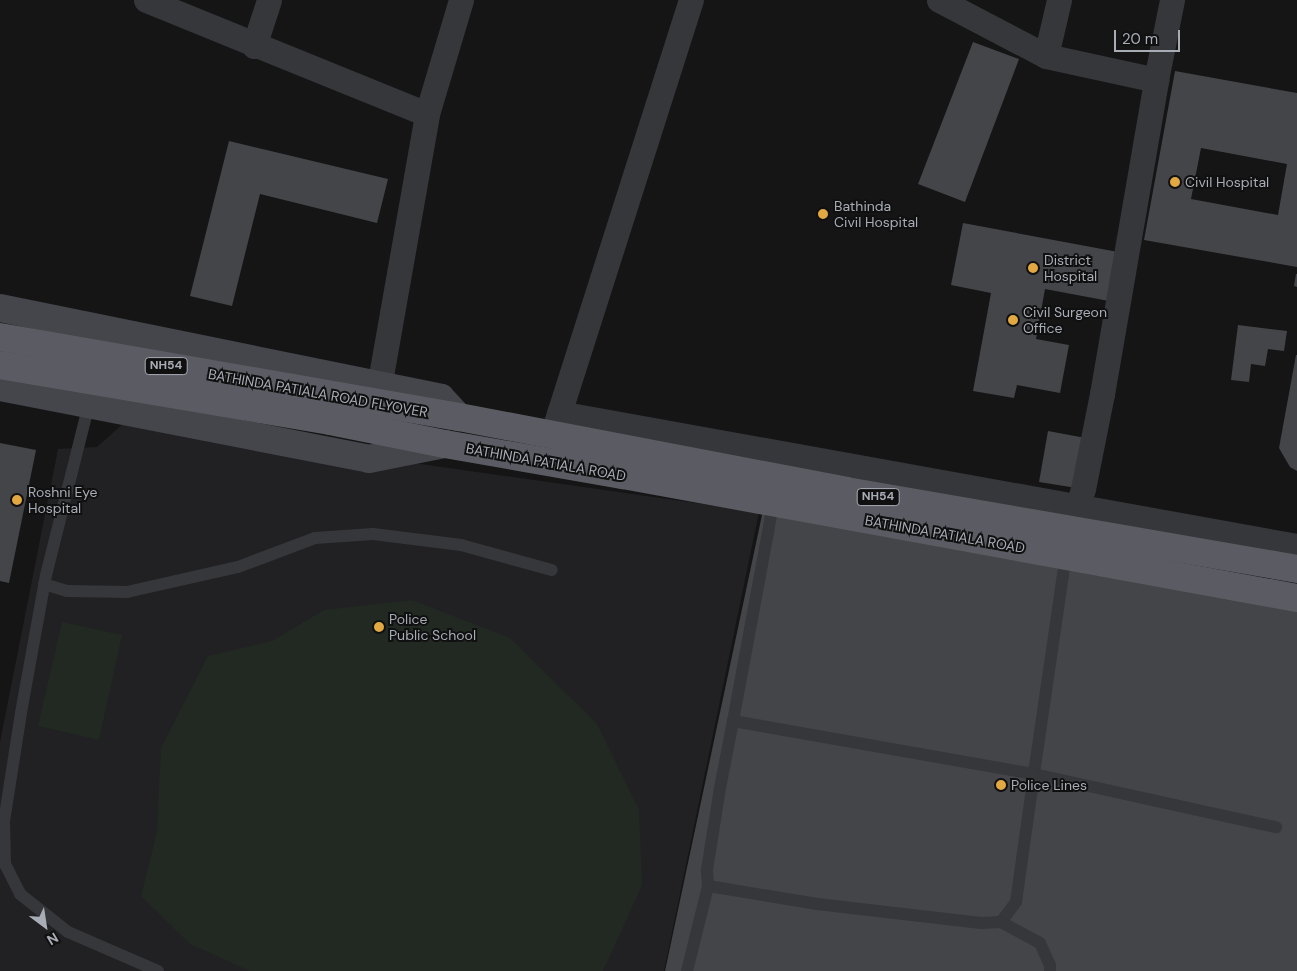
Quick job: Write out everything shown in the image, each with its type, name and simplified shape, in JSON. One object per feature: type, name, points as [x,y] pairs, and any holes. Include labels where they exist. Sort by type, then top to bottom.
[{"type":"highway","name":"BATHINDA PATIALA ROAD FLYOVER","points":[[0,336],[331,408],[445,444]]},
{"type":"highway","name":"BATHINDA PATIALA ROAD FLYOVER","points":[[0,365],[331,408],[459,417]]},
{"type":"highway","name":"NH54","points":[[459,417],[555,425],[624,462],[1071,531],[1297,569]]},
{"type":"highway","name":"BATHINDA PATIALA ROAD","points":[[445,444],[624,462],[774,502],[1071,531],[1297,598]]},
{"type":"main road","points":[[0,308],[440,398],[459,417]]},
{"type":"main road","points":[[0,387],[369,459],[445,444]]},
{"type":"street","points":[[146,0],[254,46],[427,114]]},
{"type":"street","points":[[254,46],[269,0]]},
{"type":"street","points":[[380,387],[427,114],[462,0]]},
{"type":"street","points":[[691,0],[555,425],[1071,531],[1297,546]]},
{"type":"street","points":[[939,0],[1046,56],[1156,80]]},
{"type":"street","points":[[1046,56],[1060,0]]},
{"type":"street","points":[[1071,531],[1102,394],[1156,80],[1172,0]]},
{"type":"lane","points":[[90,404],[44,584],[4,821],[5,864],[20,894],[68,932],[158,971]]},
{"type":"lane","points":[[687,971],[708,886],[708,870],[732,721],[774,502]]},
{"type":"lane","points":[[1001,922],[1016,902],[1018,893],[1071,531]]},
{"type":"lane","points":[[44,584],[67,591],[127,592],[238,567],[315,538],[373,534],[460,545],[552,570]]},
{"type":"lane","points":[[732,721],[1034,774],[1276,828]]},
{"type":"lane","points":[[708,886],[817,904],[980,924],[1001,922],[1040,943],[1050,965],[1050,971]]},
{"type":"shaded area","name":"Police Public School","points":[[125,422],[759,512],[664,971],[0,971],[0,742],[58,449],[97,447]]},
{"type":"shaded area","points":[[412,600],[510,638],[597,724],[639,810],[642,885],[603,971],[250,971],[190,944],[141,896],[157,832],[161,748],[208,656],[272,641],[324,610]]},
{"type":"shaded area","points":[[62,622],[122,635],[99,740],[38,726]]},
{"type":"building","points":[[973,42],[1019,59],[965,202],[918,184]]},
{"type":"building","name":"Civil Hospital","points":[[1175,71],[1297,93],[1297,267],[1144,240]],"holes":[[[1201,148],[1287,164],[1278,215],[1191,199]]]},
{"type":"building","points":[[229,141],[388,179],[377,223],[260,194],[232,306],[190,296]]},
{"type":"building","name":"Civil Surgeon Office","points":[[963,223],[1118,252],[1109,301],[1045,289],[1036,339],[1069,345],[1060,393],[1017,385],[1014,398],[973,391],[991,293],[951,285]]},
{"type":"building","points":[[1297,274],[1297,287],[1294,286]]},
{"type":"building","points":[[1238,325],[1287,331],[1284,351],[1268,349],[1265,366],[1251,364],[1249,382],[1231,380]]},
{"type":"building","points":[[1296,355],[1297,471],[1290,467],[1279,448]]},
{"type":"building","points":[[1048,431],[1091,439],[1083,489],[1039,482]]},
{"type":"building","points":[[0,443],[36,450],[9,583],[0,581]]},
{"type":"building","name":"Police Lines","points":[[765,501],[1297,599],[1297,971],[665,971]]},
{"type":"place","name":"Civil Hospital","points":[[1175,182]]},
{"type":"place","name":"Bathinda Civil Hospital","points":[[823,214]]},
{"type":"place","name":"District Hospital","points":[[1033,268]]},
{"type":"place","name":"Civil Surgeon Office","points":[[1013,320]]},
{"type":"place","name":"Roshni Eye Hospital","points":[[17,500]]},
{"type":"place","name":"Police Public School","points":[[379,627]]},
{"type":"place","name":"Police Lines","points":[[1001,785]]}]
